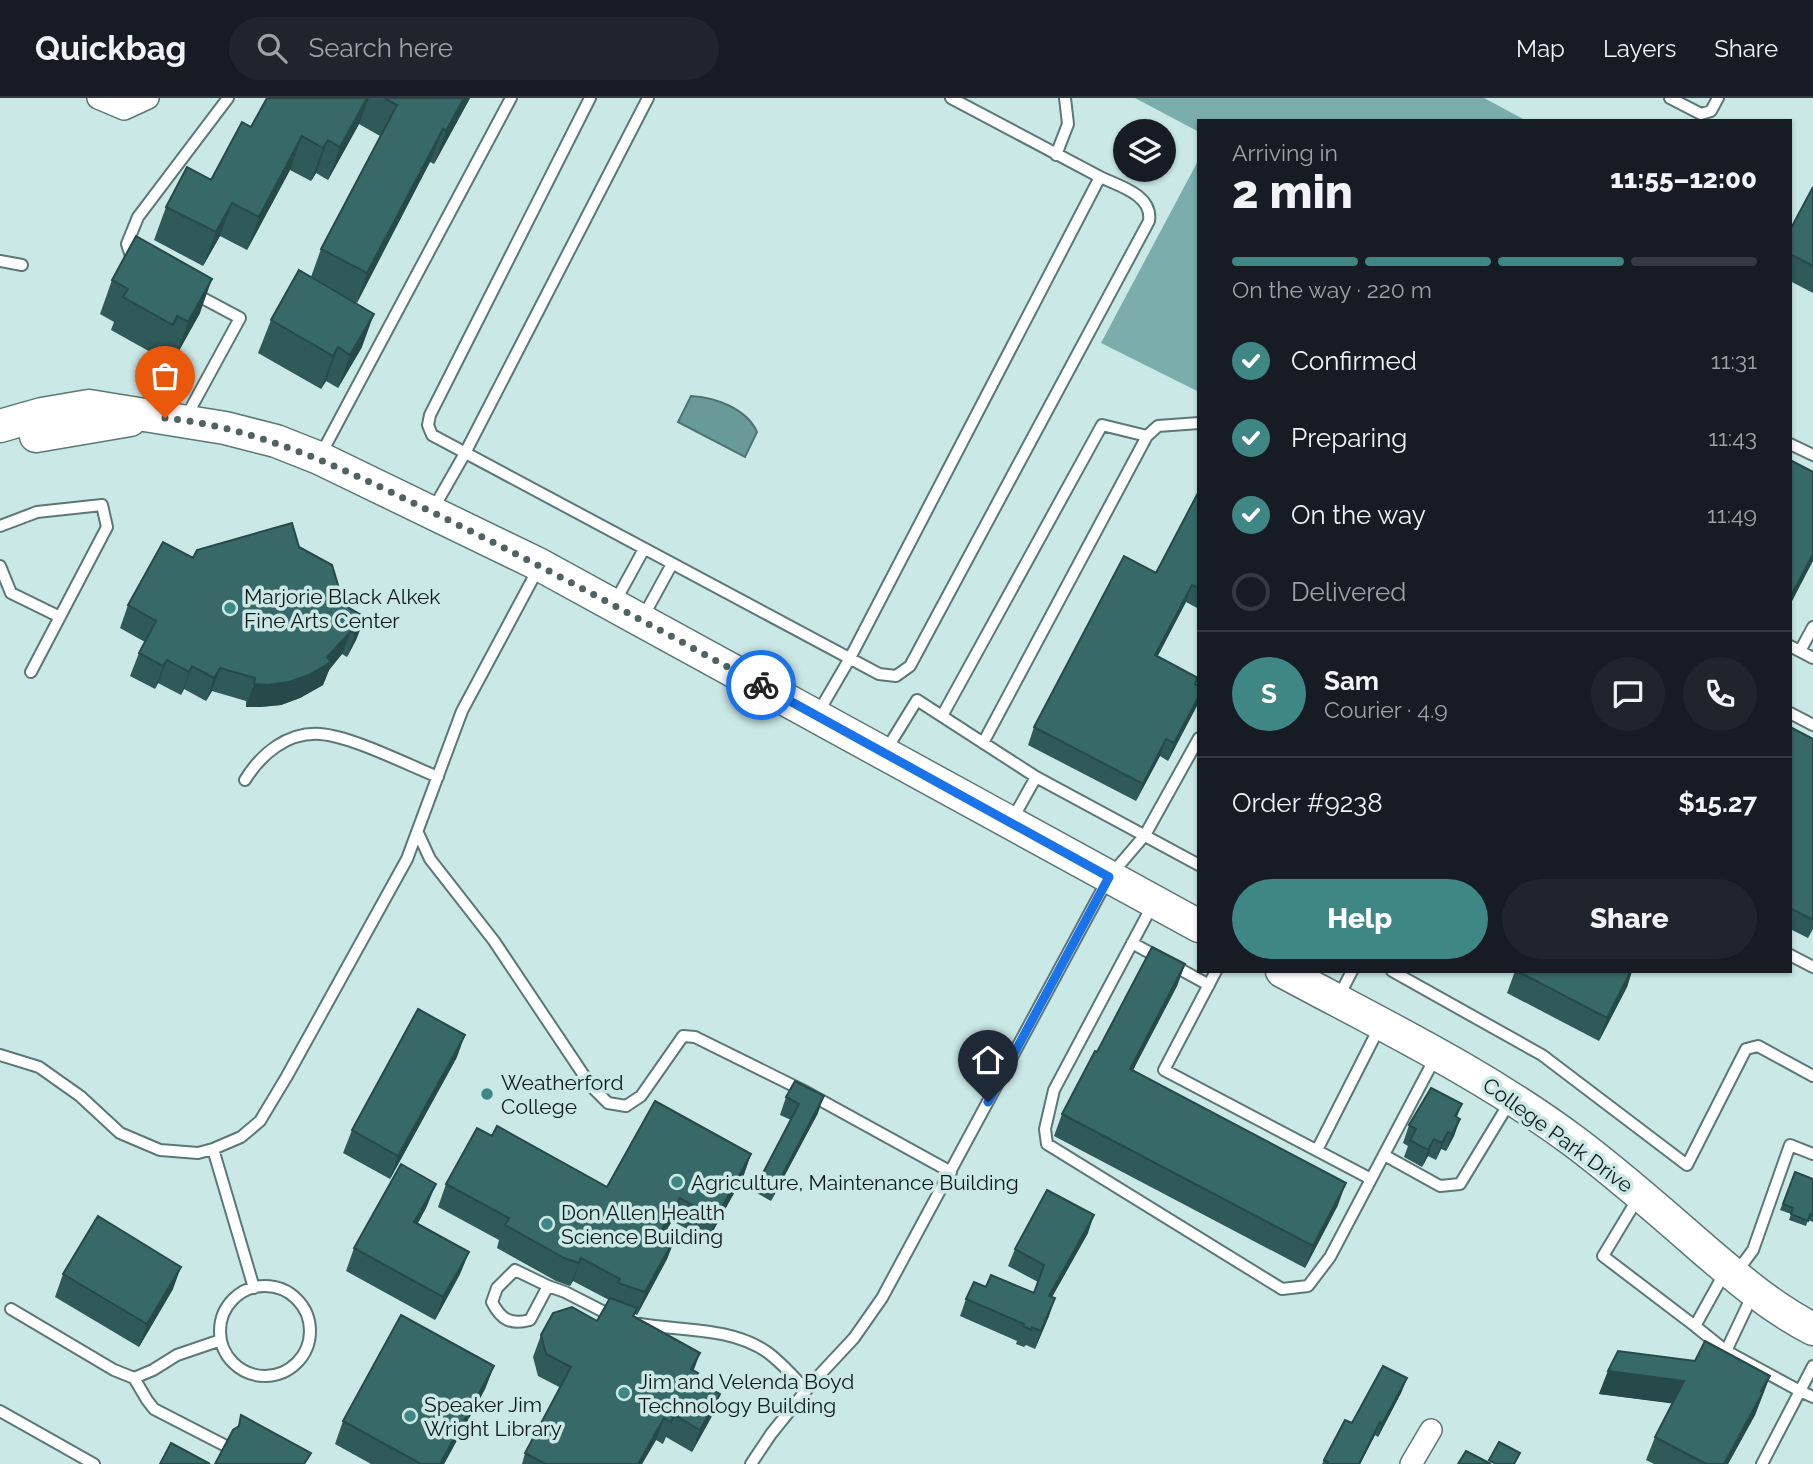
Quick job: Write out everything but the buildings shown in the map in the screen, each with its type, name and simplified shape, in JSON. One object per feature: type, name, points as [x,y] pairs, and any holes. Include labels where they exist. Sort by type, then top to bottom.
[{"type":"street","points":[[99,98],[124,109],[148,98]]},
{"type":"street","points":[[0,426],[42,414],[89,406],[185,420],[276,441],[319,458],[540,565],[614,604],[1197,925]]},
{"type":"street","points":[[0,447],[39,436],[145,416]]},
{"type":"street","name":"College Park Drive","points":[[1286,973],[1438,1054],[1512,1098],[1577,1144],[1739,1279],[1792,1318],[1813,1329]]},
{"type":"street","points":[[1411,1464],[1431,1430]]},
{"type":"lane","points":[[148,269],[131,256],[127,244],[138,217],[228,98]]},
{"type":"lane","points":[[319,458],[511,98]]},
{"type":"lane","points":[[590,98],[430,415],[428,425],[432,435],[850,659],[879,674],[896,676],[910,666],[1149,221],[1150,214],[1143,200],[1136,194],[1056,155],[951,98]]},
{"type":"lane","points":[[432,512],[648,98]]},
{"type":"lane","points":[[1056,155],[1068,124],[1066,98]]},
{"type":"lane","points":[[1670,98],[1701,114],[1711,111],[1718,98]]},
{"type":"lane","points":[[816,715],[850,659],[1100,177]]},
{"type":"lane","points":[[0,261],[22,265]]},
{"type":"lane","points":[[181,286],[240,318],[185,420]]},
{"type":"lane","points":[[983,743],[1147,436],[1158,426],[1197,424]]},
{"type":"lane","points":[[942,716],[1102,425],[1147,436]]},
{"type":"lane","points":[[1792,445],[1813,455]]},
{"type":"lane","points":[[0,526],[37,512],[103,505],[107,527],[31,672]]},
{"type":"lane","points":[[614,604],[644,549]]},
{"type":"lane","points":[[641,619],[671,564]]},
{"type":"lane","points":[[0,1055],[31,1064],[56,1078],[120,1133],[141,1143],[176,1153],[198,1153],[213,1149],[241,1137],[260,1121],[407,859],[466,702],[540,565]]},
{"type":"lane","points":[[0,566],[11,593],[60,617]]},
{"type":"lane","points":[[1813,627],[1795,649],[1813,658]]},
{"type":"lane","points":[[884,753],[917,700],[1036,777],[1197,864]]},
{"type":"lane","points":[[1792,714],[1813,724]]},
{"type":"lane","points":[[245,780],[255,764],[273,748],[294,738],[320,734],[348,741],[438,777]]},
{"type":"lane","points":[[751,1464],[771,1434],[806,1390],[854,1338],[882,1298],[1109,877],[1145,835],[1197,742]]},
{"type":"lane","points":[[1011,822],[1036,777]]},
{"type":"lane","points":[[418,833],[430,859],[494,942],[591,1086],[608,1103],[626,1106],[641,1096],[683,1036],[695,1037],[802,1090],[951,1171]]},
{"type":"lane","points":[[1154,902],[1054,1090],[1045,1129],[1047,1144],[1282,1289],[1307,1286],[1330,1257],[1438,1054]]},
{"type":"lane","points":[[1132,943],[1209,985]]},
{"type":"lane","points":[[1792,956],[1813,967]]},
{"type":"lane","points":[[1215,973],[1164,1070],[1371,1179]]},
{"type":"lane","points":[[1337,1000],[1351,973]]},
{"type":"lane","points":[[1396,973],[1542,1055],[1687,1165],[1746,1049],[1758,1046],[1813,1076]]},
{"type":"lane","points":[[1317,1150],[1381,1024]]},
{"type":"lane","points":[[1384,1155],[1440,1186],[1460,1184],[1512,1098]]},
{"type":"lane","points":[[1726,1351],[1739,1279],[1753,1250],[1790,1145],[1813,1154]]},
{"type":"lane","points":[[213,1149],[254,1288]]},
{"type":"lane","points":[[1640,1195],[1604,1256],[1726,1351],[1813,1397]]},
{"type":"lane","points":[[548,1286],[530,1320],[517,1323],[504,1318],[492,1302],[497,1288],[515,1270],[625,1320],[745,1340],[766,1351],[806,1390]]},
{"type":"lane","points":[[1695,1326],[1739,1279]]},
{"type":"lane","points":[[273,1287],[282,1290],[298,1301],[308,1317],[310,1337],[304,1355],[282,1373],[272,1376],[253,1375],[244,1371],[229,1358],[221,1340],[221,1321],[230,1304],[236,1297],[254,1288],[273,1287]]},
{"type":"lane","points":[[11,1309],[114,1370],[134,1378],[154,1409],[224,1445]]},
{"type":"lane","points":[[134,1378],[177,1355],[221,1340]]},
{"type":"lane","points":[[1762,1464],[1813,1366]]},
{"type":"lane","points":[[0,1411],[94,1464]]},
{"type":"shaded area","points":[[1135,98],[1484,98],[1523,119],[1197,119],[1197,131]]},
{"type":"shaded area","points":[[1197,163],[1197,391],[1101,343]]},
{"type":"shaded area","points":[[691,396],[720,402],[746,417],[757,432],[745,457],[678,422]]},
{"type":"way so far","points":[[165,418],[225,428],[276,441],[319,458],[540,565],[761,685]]},
{"type":"place","name":"Marjorie Black Alkek Fine Arts Center","points":[[230,608]]},
{"type":"place","name":"Weatherford College","points":[[487,1094]]},
{"type":"place","name":"Agriculture, Maintenance Building","points":[[677,1182]]},
{"type":"place","name":"Don Allen Health Science Building","points":[[547,1224]]},
{"type":"place","name":"Jim and Velenda Boyd Technology Building","points":[[624,1393]]},
{"type":"place","name":"Speaker Jim Wright Library","points":[[410,1416]]},
{"type":"route","points":[[761,685],[1109,877],[988,1102]]}]
